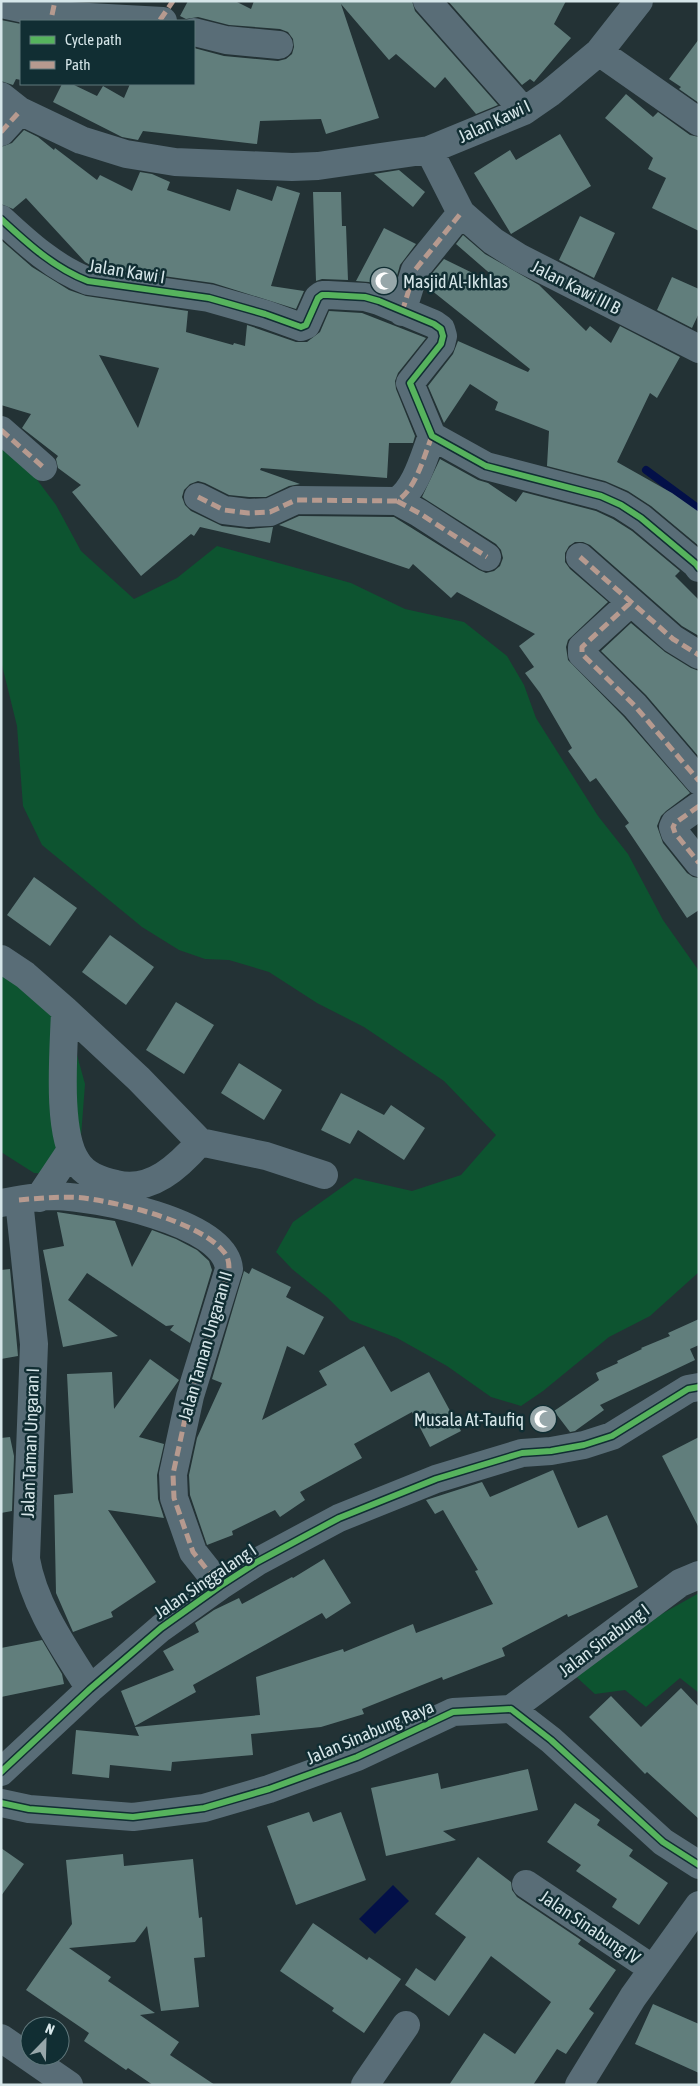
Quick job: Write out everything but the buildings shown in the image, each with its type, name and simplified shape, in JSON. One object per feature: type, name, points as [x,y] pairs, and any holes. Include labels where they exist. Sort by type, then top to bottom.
[{"type":"street","points":[[427,1],[524,111]]},
{"type":"street","name":"Jalan Kawi I","points":[[1,132],[11,103],[81,140],[126,154],[175,162],[292,167],[318,166],[429,150],[524,111],[567,80],[599,52],[639,1]]},
{"type":"street","points":[[1,4],[165,14]]},
{"type":"street","points":[[195,32],[226,40],[279,45]]},
{"type":"street","points":[[599,52],[699,122]]},
{"type":"street","name":"Jalan Kawi III B","points":[[429,150],[461,213],[493,241],[520,258],[699,349]]},
{"type":"street","points":[[461,213],[415,270],[402,312],[434,324],[441,329],[443,336],[441,344],[410,383],[432,436],[486,466],[601,496],[621,505],[641,518],[698,564]]},
{"type":"street","name":"Jalan Kawi I","points":[[1,219],[26,242],[69,274],[88,281],[208,298],[265,314],[301,327],[306,325],[318,298],[322,295],[365,298],[379,301],[402,312]]},
{"type":"street","points":[[1,430],[43,468]]},
{"type":"street","points":[[396,501],[403,497],[410,487],[432,436]]},
{"type":"street","points":[[198,497],[224,510],[248,513],[270,512],[296,500],[396,501],[419,513],[487,557]]},
{"type":"street","points":[[580,556],[630,603],[673,639],[699,656]]},
{"type":"street","points":[[630,603],[582,647],[582,654],[635,706],[699,781]]},
{"type":"street","points":[[699,806],[673,826],[674,833],[699,863]]},
{"type":"street","points":[[1,959],[25,974],[65,1010],[139,1079],[200,1142],[266,1156],[324,1175]]},
{"type":"street","points":[[65,1010],[63,1079],[66,1125],[71,1150],[76,1162],[94,1176],[122,1186],[136,1186],[151,1183],[162,1176],[188,1156],[200,1142]]},
{"type":"street","points":[[20,1200],[71,1150]]},
{"type":"street","name":"Jalan Taman Ungaran II","points":[[20,1200],[53,1196],[85,1198],[135,1208],[170,1220],[203,1236],[223,1251],[228,1260],[230,1269],[190,1396],[173,1474],[174,1498],[193,1552],[220,1586]]},
{"type":"street","name":"Jalan Taman Ungaran I","points":[[20,1200],[34,1344],[26,1559],[29,1575],[38,1598],[64,1647],[90,1689]]},
{"type":"street","name":"Jalan Singgalang I","points":[[1,1772],[90,1689],[161,1628],[257,1562],[339,1518],[436,1479],[522,1453],[551,1451],[584,1445],[612,1436],[688,1389],[699,1387]]},
{"type":"street","name":"Jalan Sinabung I","points":[[512,1709],[680,1583],[699,1574]]},
{"type":"street","points":[[512,1709],[551,1740],[663,1842],[699,1865]]},
{"type":"street","name":"Jalan Sinabung Raya","points":[[1,1803],[29,1809],[133,1817],[204,1808],[269,1789],[357,1757],[453,1712],[512,1709]]},
{"type":"street","name":"Jalan Sinabung IV","points":[[526,1884],[653,1969]]},
{"type":"street","name":"Jalan Sinabung IV","points":[[582,2080],[633,1997],[699,1905]]},
{"type":"street","points":[[365,2085],[406,2026]]},
{"type":"street","points":[[1,2038],[68,2085]]},
{"type":"green space","points":[[1,443],[29,469],[56,505],[81,551],[134,599],[177,578],[217,546],[351,583],[405,609],[464,622],[507,656],[524,685],[536,718],[598,816],[628,854],[663,920],[699,971],[699,1272],[650,1316],[609,1337],[543,1391],[521,1406],[491,1397],[447,1366],[397,1338],[350,1320],[328,1298],[292,1269],[276,1252],[293,1222],[355,1178],[412,1191],[461,1175],[496,1135],[444,1081],[364,1027],[317,1003],[269,972],[229,960],[205,959],[179,950],[142,927],[42,845],[23,806],[17,726],[1,661]]},
{"type":"green space","points":[[1,969],[69,1026],[85,1084],[78,1176],[34,1173],[1,1152]]},
{"type":"green space","points":[[699,1593],[699,1693],[680,1678],[646,1707],[625,1690],[595,1694],[572,1673],[612,1642]]},
{"type":"shaded area","points":[[393,1885],[409,1901],[375,1934],[359,1919]]},
{"type":"waterway","points":[[646,470],[699,509]]},
{"type":"marked path","points":[[52,15],[55,1]]},
{"type":"marked path","points":[[160,20],[173,1]]},
{"type":"marked path","points":[[1,132],[20,111]]},
{"type":"marked path","points":[[402,312],[415,270],[461,213]]},
{"type":"marked path","points":[[1,430],[43,467]]},
{"type":"marked path","points":[[198,497],[224,510],[248,513],[270,512],[296,500],[397,501],[404,496],[414,480],[432,436]]},
{"type":"marked path","points":[[397,501],[487,557]]},
{"type":"marked path","points":[[580,557],[673,639],[699,655]]},
{"type":"marked path","points":[[630,603],[582,647],[582,654],[635,706],[699,781]]},
{"type":"marked path","points":[[699,806],[675,823],[673,827],[675,833],[699,863]]},
{"type":"marked path","points":[[19,1200],[60,1197],[84,1198],[138,1209],[196,1231],[212,1241],[226,1255],[229,1269],[190,1396],[173,1474],[174,1498],[193,1552],[220,1586]]},
{"type":"cycle path","points":[[1,219],[52,262],[88,281],[209,298],[265,314],[301,327],[306,325],[318,298],[322,295],[365,297],[434,324],[441,329],[443,336],[441,344],[410,383],[432,436],[486,466],[601,496],[621,505],[641,518],[699,568]]},
{"type":"cycle path","points":[[1,1772],[90,1689],[161,1628],[257,1562],[339,1518],[436,1479],[522,1453],[551,1451],[584,1445],[612,1436],[688,1389],[699,1387]]},
{"type":"cycle path","points":[[1,1803],[29,1809],[133,1817],[204,1808],[269,1789],[357,1757],[453,1712],[511,1709],[551,1740],[663,1842],[699,1865]]},
{"type":"place","name":"Masjid Al-Ikhlas","points":[[384,281]]},
{"type":"place","name":"Musala At-Taufiq","points":[[543,1419]]}]
